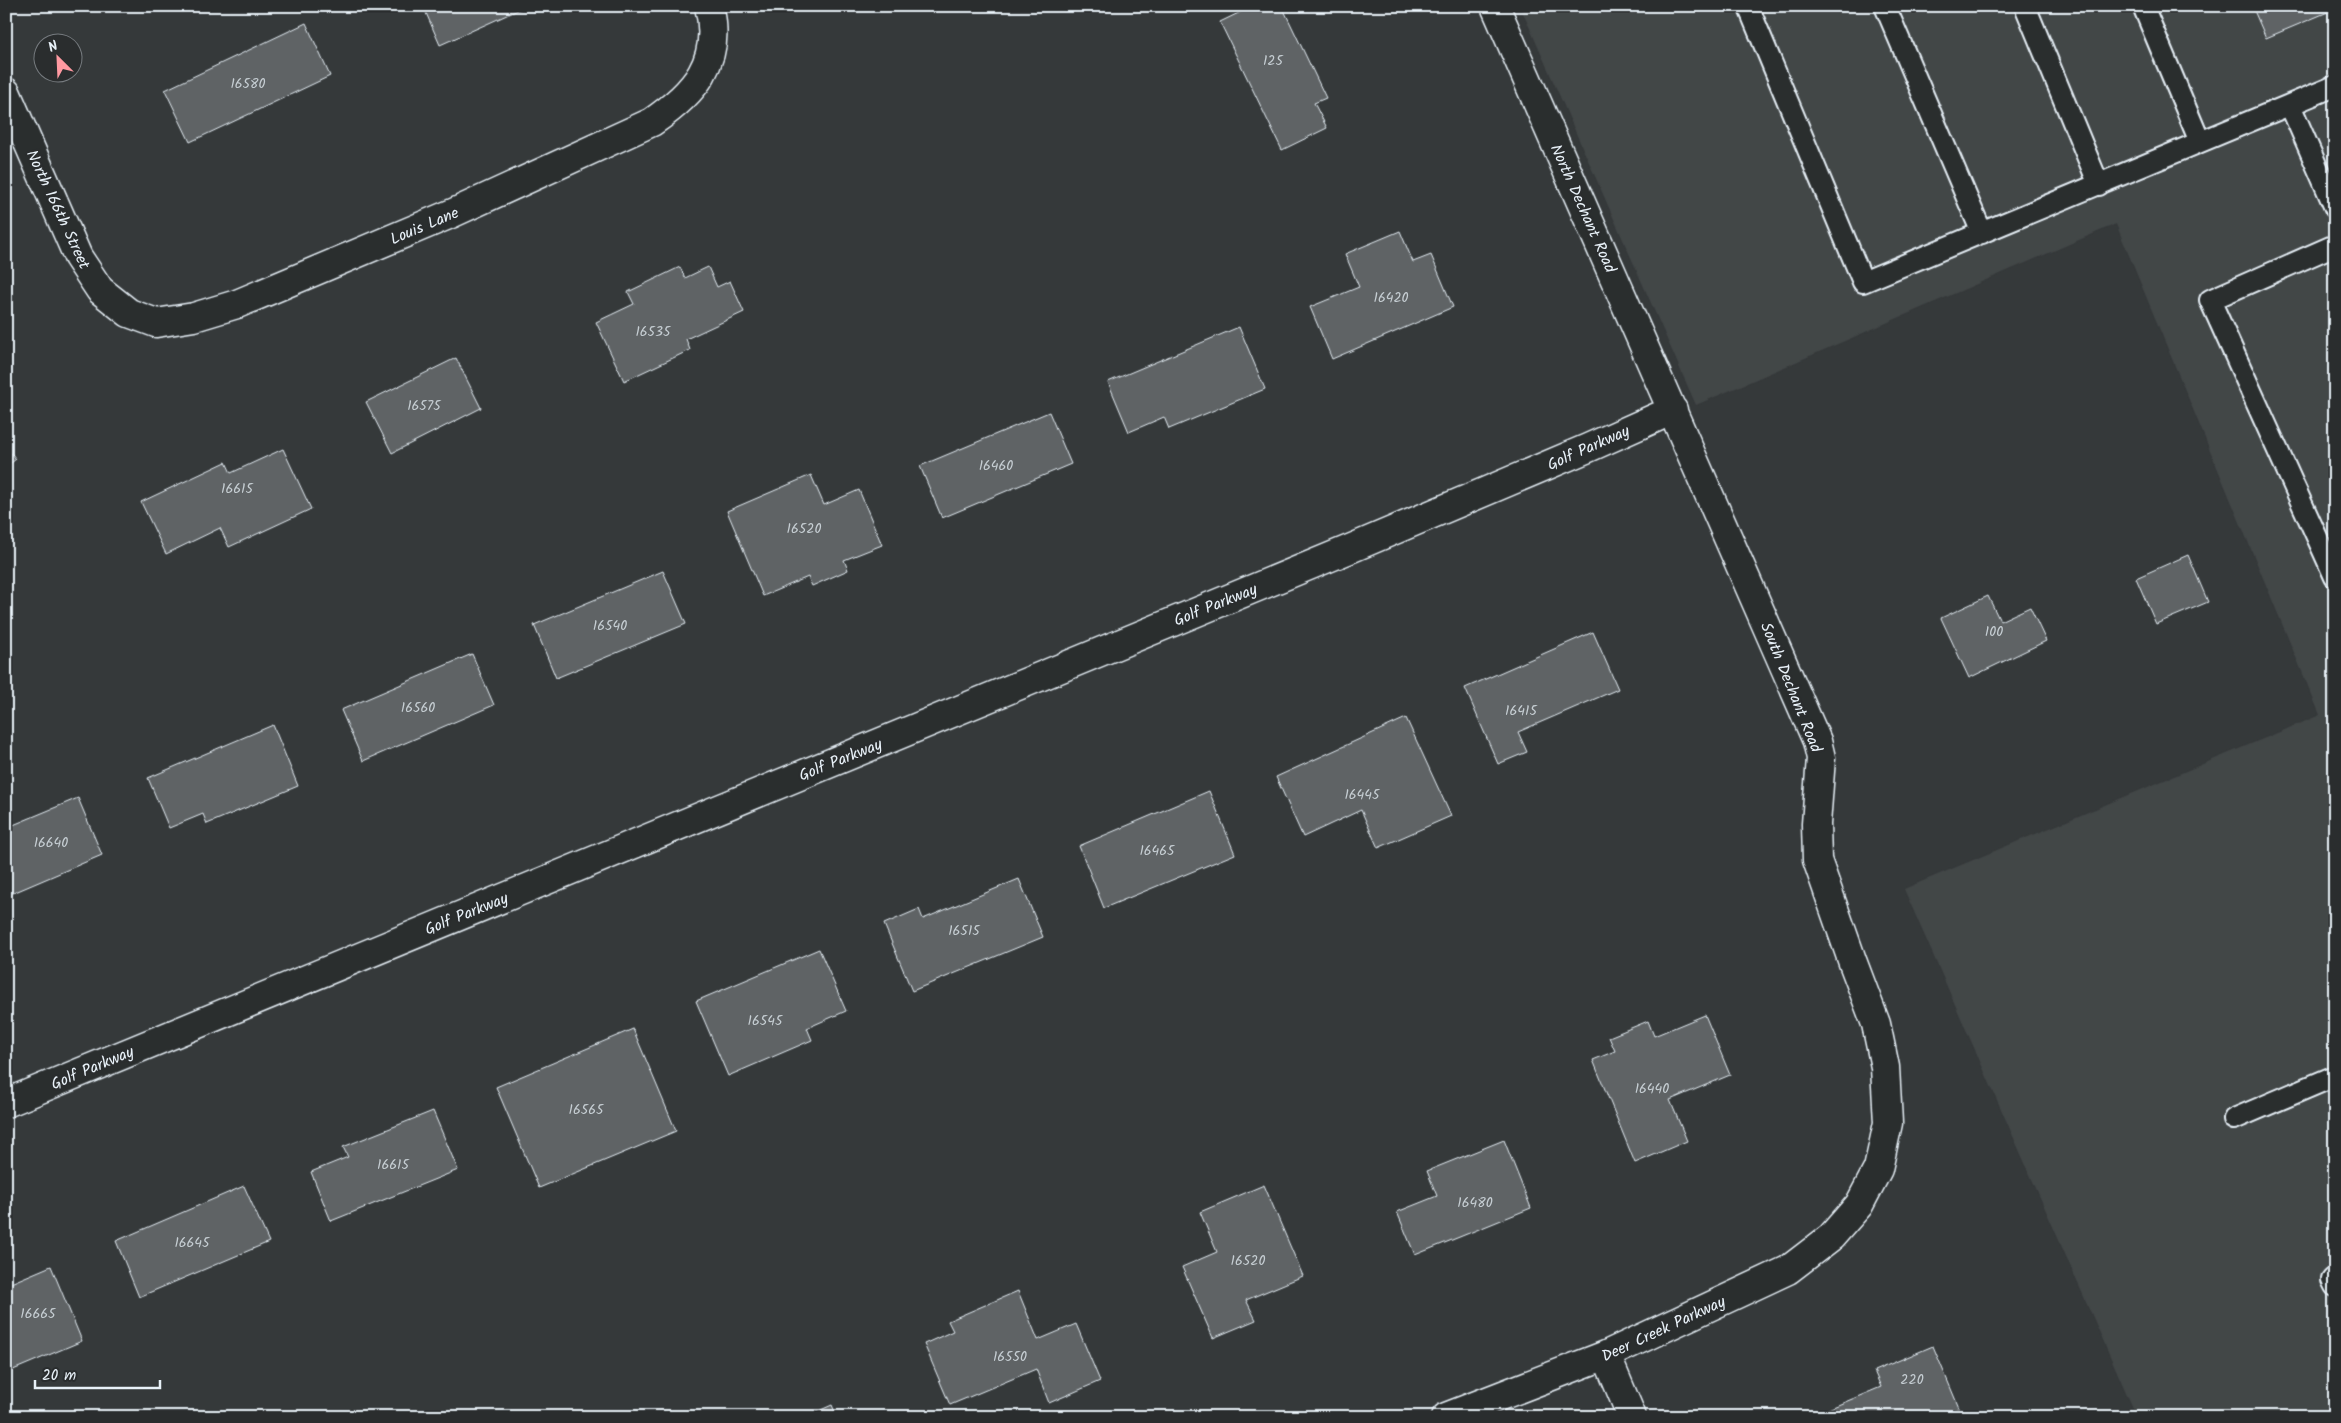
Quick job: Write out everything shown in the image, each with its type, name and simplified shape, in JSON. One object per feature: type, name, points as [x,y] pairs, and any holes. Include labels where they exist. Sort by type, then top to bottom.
[{"type":"street","name":"Louis Lane","points":[[129,313],[156,323],[194,317],[237,304],[454,213],[652,122],[678,104],[700,79],[711,50],[712,19],[709,6]]},
{"type":"street","name":"North Dechant Road","points":[[1495,6],[1673,410]]},
{"type":"street","name":"North 166th Street","points":[[6,92],[78,257],[100,290],[129,313]]},
{"type":"street","name":"Golf Parkway","points":[[6,1104],[1352,548],[1673,410]]},
{"type":"street","name":"South Dechant Road","points":[[1673,410],[1817,741],[1821,758],[1816,824],[1817,860],[1852,963],[1876,1024],[1885,1067],[1888,1123],[1878,1170],[1859,1205]]},
{"type":"street","name":"Deer Creek Parkway","points":[[1446,1417],[1606,1354],[1788,1270],[1831,1237],[1859,1205]]},
{"type":"street","points":[[1606,1354],[1632,1417]]},
{"type":"lane","points":[[1748,6],[1863,282],[2335,86]]},
{"type":"lane","points":[[1885,6],[1982,233]]},
{"type":"lane","points":[[2025,6],[2099,184]]},
{"type":"lane","points":[[2143,6],[2200,142]]},
{"type":"lane","points":[[2290,105],[2335,208]]},
{"type":"lane","points":[[2335,245],[2210,300],[2335,577]]},
{"type":"lane","points":[[2234,1119],[2335,1076]]},
{"type":"lane","points":[[2335,1277],[2332,1280],[2335,1286]]},
{"type":"shaded area","points":[[1520,6],[2335,6],[2335,1417],[2137,1417],[1904,889],[2320,715],[2116,224],[1696,405]]},
{"type":"building","points":[[423,6],[527,6],[440,45]]},
{"type":"building","points":[[1253,6],[1282,6],[1326,98],[1314,103],[1327,128],[1282,150],[1220,22]]},
{"type":"building","points":[[2252,6],[2335,6],[2335,9],[2266,38]]},
{"type":"building","points":[[306,23],[330,76],[190,142],[165,90]]},
{"type":"building","points":[[1400,231],[1413,262],[1431,255],[1453,307],[1332,359],[1310,307],[1359,287],[1345,254]]},
{"type":"building","points":[[680,267],[685,278],[708,267],[717,287],[730,281],[744,312],[686,339],[690,350],[624,381],[596,322],[634,304],[628,292]]},
{"type":"building","points":[[1239,327],[1265,389],[1169,429],[1164,417],[1129,432],[1108,382]]},
{"type":"building","points":[[456,358],[481,408],[392,453],[366,402]]},
{"type":"building","points":[[1049,412],[1071,464],[942,518],[920,466]]},
{"type":"building","points":[[6,447],[16,459],[6,467]]},
{"type":"building","points":[[283,449],[311,509],[229,547],[220,528],[166,554],[141,502],[226,462],[231,473]]},
{"type":"building","points":[[811,475],[824,505],[859,490],[882,545],[844,560],[848,570],[812,586],[808,577],[763,596],[727,511]]},
{"type":"building","points":[[2188,555],[2208,602],[2156,624],[2136,578]]},
{"type":"building","points":[[663,571],[686,624],[556,678],[534,625]]},
{"type":"building","points":[[1988,596],[2000,621],[2030,607],[2046,641],[1969,678],[1941,618]]},
{"type":"building","points":[[1593,632],[1618,689],[1518,732],[1527,752],[1498,764],[1465,688]]},
{"type":"building","points":[[472,654],[494,705],[363,761],[341,710]]},
{"type":"building","points":[[1406,718],[1451,816],[1378,848],[1361,810],[1303,837],[1276,777]]},
{"type":"building","points":[[273,725],[298,786],[207,824],[203,814],[169,828],[148,778]]},
{"type":"building","points":[[1209,791],[1235,854],[1104,908],[1079,846]]},
{"type":"building","points":[[78,798],[102,855],[6,896],[6,828]]},
{"type":"building","points":[[1019,879],[1043,937],[912,991],[884,924],[919,909],[923,919]]},
{"type":"building","points":[[819,949],[846,1011],[807,1028],[812,1040],[728,1076],[696,1001]]},
{"type":"building","points":[[1705,1015],[1730,1075],[1670,1100],[1687,1141],[1635,1163],[1593,1060],[1615,1051],[1609,1037],[1648,1021],[1654,1036]]},
{"type":"building","points":[[633,1029],[676,1131],[539,1188],[496,1087]]},
{"type":"building","points":[[433,1111],[458,1170],[331,1221],[311,1172],[348,1157],[343,1147]]},
{"type":"building","points":[[1504,1140],[1531,1208],[1415,1255],[1397,1212],[1437,1196],[1427,1171]]},
{"type":"building","points":[[1264,1185],[1303,1276],[1246,1300],[1256,1320],[1213,1338],[1182,1267],[1217,1252],[1200,1212]]},
{"type":"building","points":[[244,1186],[269,1242],[139,1297],[116,1241]]},
{"type":"building","points":[[51,1266],[82,1341],[6,1373],[6,1285]]},
{"type":"building","points":[[1018,1291],[1038,1340],[1076,1324],[1100,1381],[1049,1403],[1036,1369],[950,1405],[924,1344],[953,1331],[948,1321]]},
{"type":"building","points":[[1933,1346],[1959,1408],[1939,1417],[1809,1417],[1881,1387],[1874,1371]]},
{"type":"building","points":[[832,1405],[837,1417],[805,1417]]}]
